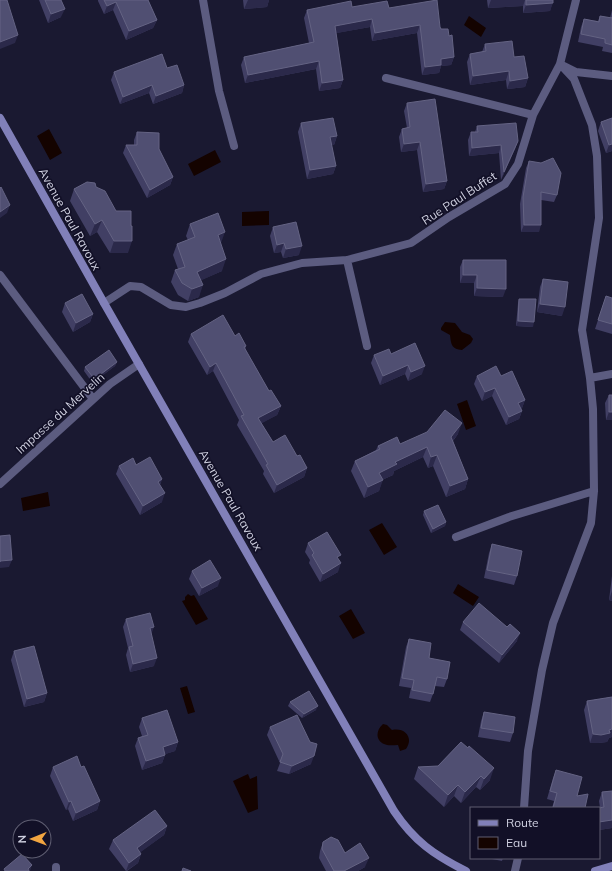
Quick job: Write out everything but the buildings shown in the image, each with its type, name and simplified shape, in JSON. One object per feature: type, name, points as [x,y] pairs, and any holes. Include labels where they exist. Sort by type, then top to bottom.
[{"type":"street","points":[[203,0],[219,91],[234,146]]},
{"type":"street","name":"Rue Paul Buffet","points":[[104,303],[130,286],[141,287],[171,305],[186,307],[225,293],[261,274],[302,263],[347,260],[411,243],[449,217],[505,184],[518,164],[533,115],[560,64],[576,0]]},
{"type":"street","points":[[560,64],[576,72],[612,76]]},
{"type":"street","points":[[524,807],[528,751],[542,670],[553,623],[591,523],[594,491],[593,409],[590,378],[582,330],[599,218],[598,156],[592,125],[574,79],[560,64]]},
{"type":"street","points":[[386,78],[533,115]]},
{"type":"street","name":"Avenue Paul Ravoux","points":[[0,118],[394,811],[401,822],[422,844],[436,855],[466,871]]},
{"type":"street","points":[[347,260],[367,346]]},
{"type":"street","points":[[0,275],[93,399]]},
{"type":"street","name":"Impasse du Mervelin","points":[[0,484],[110,384],[139,364]]},
{"type":"street","points":[[590,378],[612,374]]},
{"type":"street","points":[[456,537],[509,517],[594,491]]},
{"type":"street","points":[[515,871],[518,859]]},
{"type":"street","points":[[595,871],[612,866]]},
{"type":"water","points":[[469,16],[486,28],[481,37],[464,25]]},
{"type":"water","points":[[49,129],[62,153],[50,160],[37,136]]},
{"type":"water","points":[[215,150],[221,162],[194,176],[188,164]]},
{"type":"water","points":[[269,211],[269,225],[242,226],[242,212]]},
{"type":"water","points":[[445,322],[455,323],[462,332],[470,335],[473,339],[471,343],[462,350],[456,349],[452,344],[450,335],[441,330]]},
{"type":"water","points":[[467,400],[476,426],[466,430],[457,404]]},
{"type":"water","points":[[48,492],[50,506],[23,511],[21,498]]},
{"type":"water","points":[[382,523],[397,547],[384,555],[369,530]]},
{"type":"water","points":[[458,584],[479,597],[473,606],[453,593]]},
{"type":"water","points":[[188,594],[191,596],[194,595],[208,619],[196,625],[182,601],[185,600],[185,597]]},
{"type":"water","points":[[351,609],[365,633],[353,639],[339,616]]},
{"type":"water","points":[[187,686],[195,712],[188,714],[180,688]]},
{"type":"water","points":[[383,724],[387,725],[392,730],[401,730],[407,734],[409,741],[406,749],[400,751],[398,745],[387,745],[379,740],[378,732]]},
{"type":"water","points":[[248,774],[250,779],[257,776],[258,809],[248,813],[233,781]]}]
